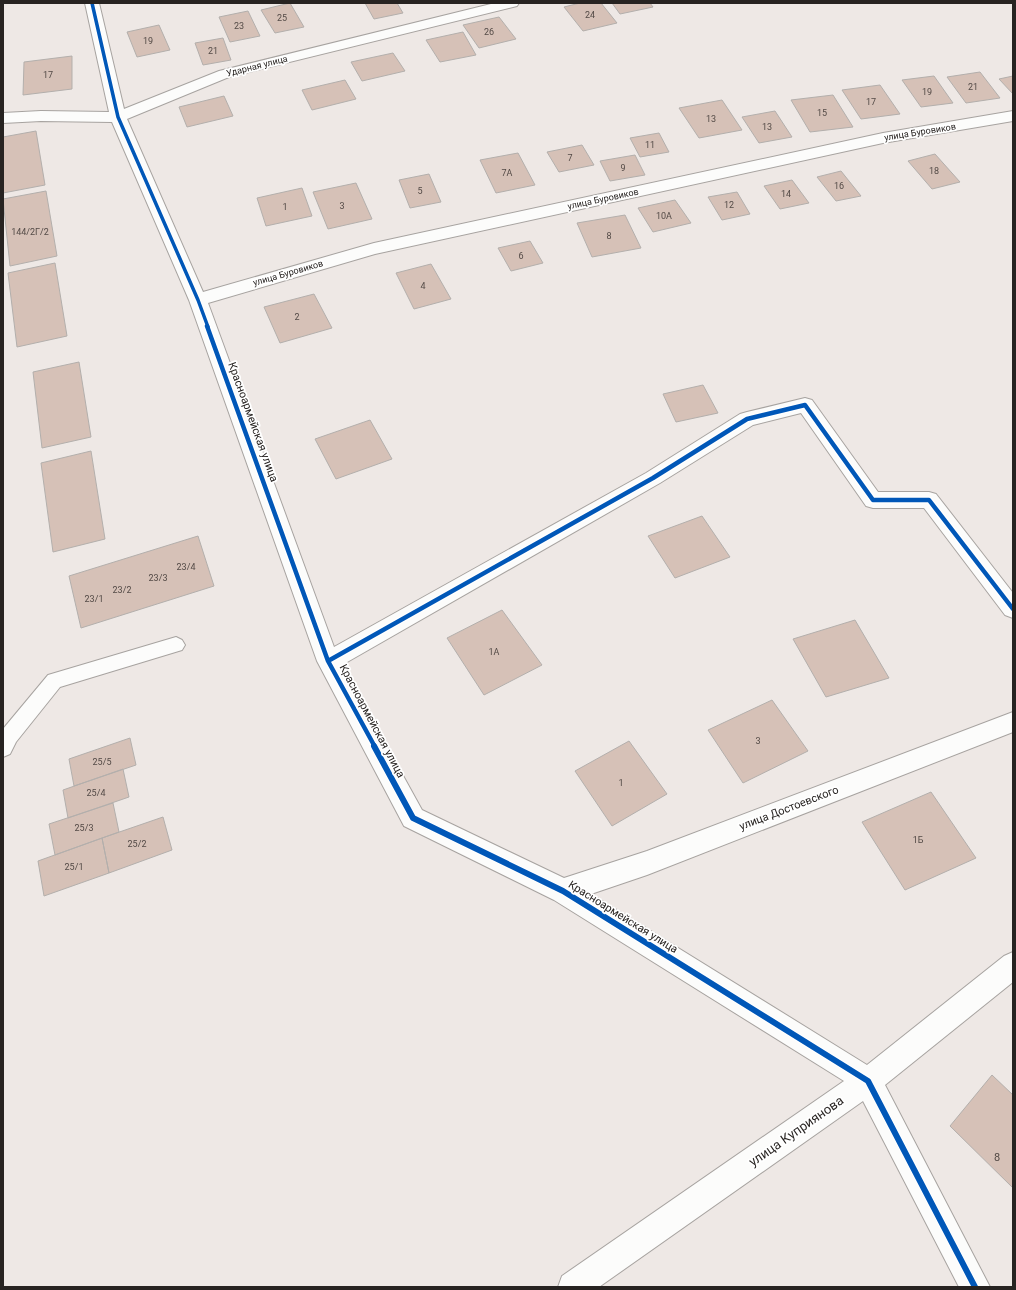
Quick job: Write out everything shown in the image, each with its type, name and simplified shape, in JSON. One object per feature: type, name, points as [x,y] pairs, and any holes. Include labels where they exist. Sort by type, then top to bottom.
[{"type":"street","name":"Красноармейская улица","points":[[92,3],[118,117],[198,300],[328,661],[413,818],[563,891],[868,1081]]},
{"type":"street","name":"Ударная улица","points":[[3,118],[41,116],[118,117],[224,74],[512,3]]},
{"type":"street","name":"улица Буровиков","points":[[198,300],[374,249],[883,138],[1013,116]]},
{"type":"street","points":[[328,661],[653,478],[747,419],[805,405],[873,500],[928,500],[1013,609]]},
{"type":"street","name":"улица Достоевского","points":[[563,891],[647,863],[1013,722]]},
{"type":"street","name":"улица Куприянова","points":[[573,1287],[868,1081],[1013,965]]},
{"type":"street","points":[[868,1081],[975,1287]]},
{"type":"lane","points":[[3,748],[9,736],[54,681],[176,645]]},
{"type":"building","points":[[290,3],[304,27],[275,33],[261,10]]},
{"type":"building","points":[[365,3],[397,3],[403,13],[374,19]]},
{"type":"building","points":[[580,3],[601,3],[617,23],[583,31],[564,7]]},
{"type":"building","points":[[612,3],[650,3],[653,7],[620,14]]},
{"type":"building","points":[[248,11],[260,36],[230,42],[219,17]]},
{"type":"building","points":[[499,17],[516,39],[479,48],[463,25]]},
{"type":"building","points":[[159,25],[170,50],[137,57],[127,32]]},
{"type":"building","points":[[463,32],[476,55],[440,62],[426,40]]},
{"type":"building","points":[[223,38],[231,60],[203,65],[195,43]]},
{"type":"building","points":[[393,53],[405,71],[362,81],[351,62]]},
{"type":"building","points":[[72,56],[72,89],[23,95],[24,62]]},
{"type":"building","points":[[980,72],[1000,98],[966,103],[947,77]]},
{"type":"building","points":[[934,76],[953,103],[921,107],[902,80]]},
{"type":"building","points":[[1013,76],[1013,94],[999,79]]},
{"type":"building","points":[[345,80],[356,99],[312,110],[302,90]]},
{"type":"building","points":[[880,85],[900,114],[861,119],[842,90]]},
{"type":"building","points":[[833,95],[853,127],[810,132],[791,100]]},
{"type":"building","points":[[224,96],[233,116],[187,127],[179,107]]},
{"type":"building","points":[[722,100],[742,130],[699,138],[679,108]]},
{"type":"building","points":[[775,111],[792,137],[759,143],[742,117]]},
{"type":"building","points":[[36,131],[45,185],[3,193],[3,137]]},
{"type":"building","points":[[659,133],[669,152],[640,157],[630,138]]},
{"type":"building","points":[[582,145],[594,165],[559,172],[547,152]]},
{"type":"building","points":[[518,153],[535,185],[496,193],[480,160]]},
{"type":"building","points":[[935,154],[960,182],[932,189],[908,161]]},
{"type":"building","points":[[635,155],[645,175],[610,181],[600,161]]},
{"type":"building","points":[[841,171],[861,196],[836,201],[817,177]]},
{"type":"building","points":[[429,174],[441,202],[410,208],[399,180]]},
{"type":"building","points":[[792,180],[809,203],[780,209],[764,186]]},
{"type":"building","points":[[356,183],[372,219],[328,229],[313,192]]},
{"type":"building","points":[[302,188],[312,216],[266,226],[257,198]]},
{"type":"building","points":[[46,191],[57,256],[10,266],[3,199]]},
{"type":"building","points":[[737,192],[750,214],[722,220],[708,197]]},
{"type":"building","points":[[675,200],[691,223],[653,232],[638,208]]},
{"type":"building","points":[[625,215],[641,248],[592,257],[577,223]]},
{"type":"building","points":[[530,241],[543,263],[511,271],[498,248]]},
{"type":"building","points":[[55,263],[67,336],[17,347],[8,273]]},
{"type":"building","points":[[431,264],[451,299],[414,309],[396,273]]},
{"type":"building","points":[[314,294],[332,328],[280,343],[264,307]]},
{"type":"building","points":[[79,362],[91,437],[42,448],[33,372]]},
{"type":"building","points":[[703,385],[718,413],[676,422],[663,394]]},
{"type":"building","points":[[370,420],[392,459],[336,479],[315,439]]},
{"type":"building","points":[[91,451],[105,539],[53,552],[41,463]]},
{"type":"building","points":[[702,516],[730,557],[675,578],[648,536]]},
{"type":"building","points":[[198,536],[214,586],[81,628],[69,576]]},
{"type":"building","points":[[502,610],[542,665],[484,695],[447,638]]},
{"type":"building","points":[[855,620],[889,678],[826,697],[793,639]]},
{"type":"building","points":[[772,700],[808,751],[743,783],[708,730]]},
{"type":"building","points":[[130,738],[136,765],[74,786],[69,759]]},
{"type":"building","points":[[629,741],[667,794],[612,826],[575,771]]},
{"type":"building","points":[[123,769],[129,797],[68,818],[63,790]]},
{"type":"building","points":[[931,792],[976,858],[905,890],[862,822]]},
{"type":"building","points":[[113,803],[119,832],[55,855],[49,824]]},
{"type":"building","points":[[163,817],[172,850],[109,873],[102,838]]},
{"type":"building","points":[[102,838],[109,873],[44,896],[38,861]]},
{"type":"building","points":[[992,1075],[1013,1095],[1013,1188],[950,1126]]},
{"type":"cycle path","points":[[92,3],[118,117],[198,300],[328,661],[413,818],[563,891],[868,1081],[975,1287]]},
{"type":"cycle path","points":[[328,661],[653,478],[747,419],[805,405],[873,500],[929,500],[1013,609]]}]
